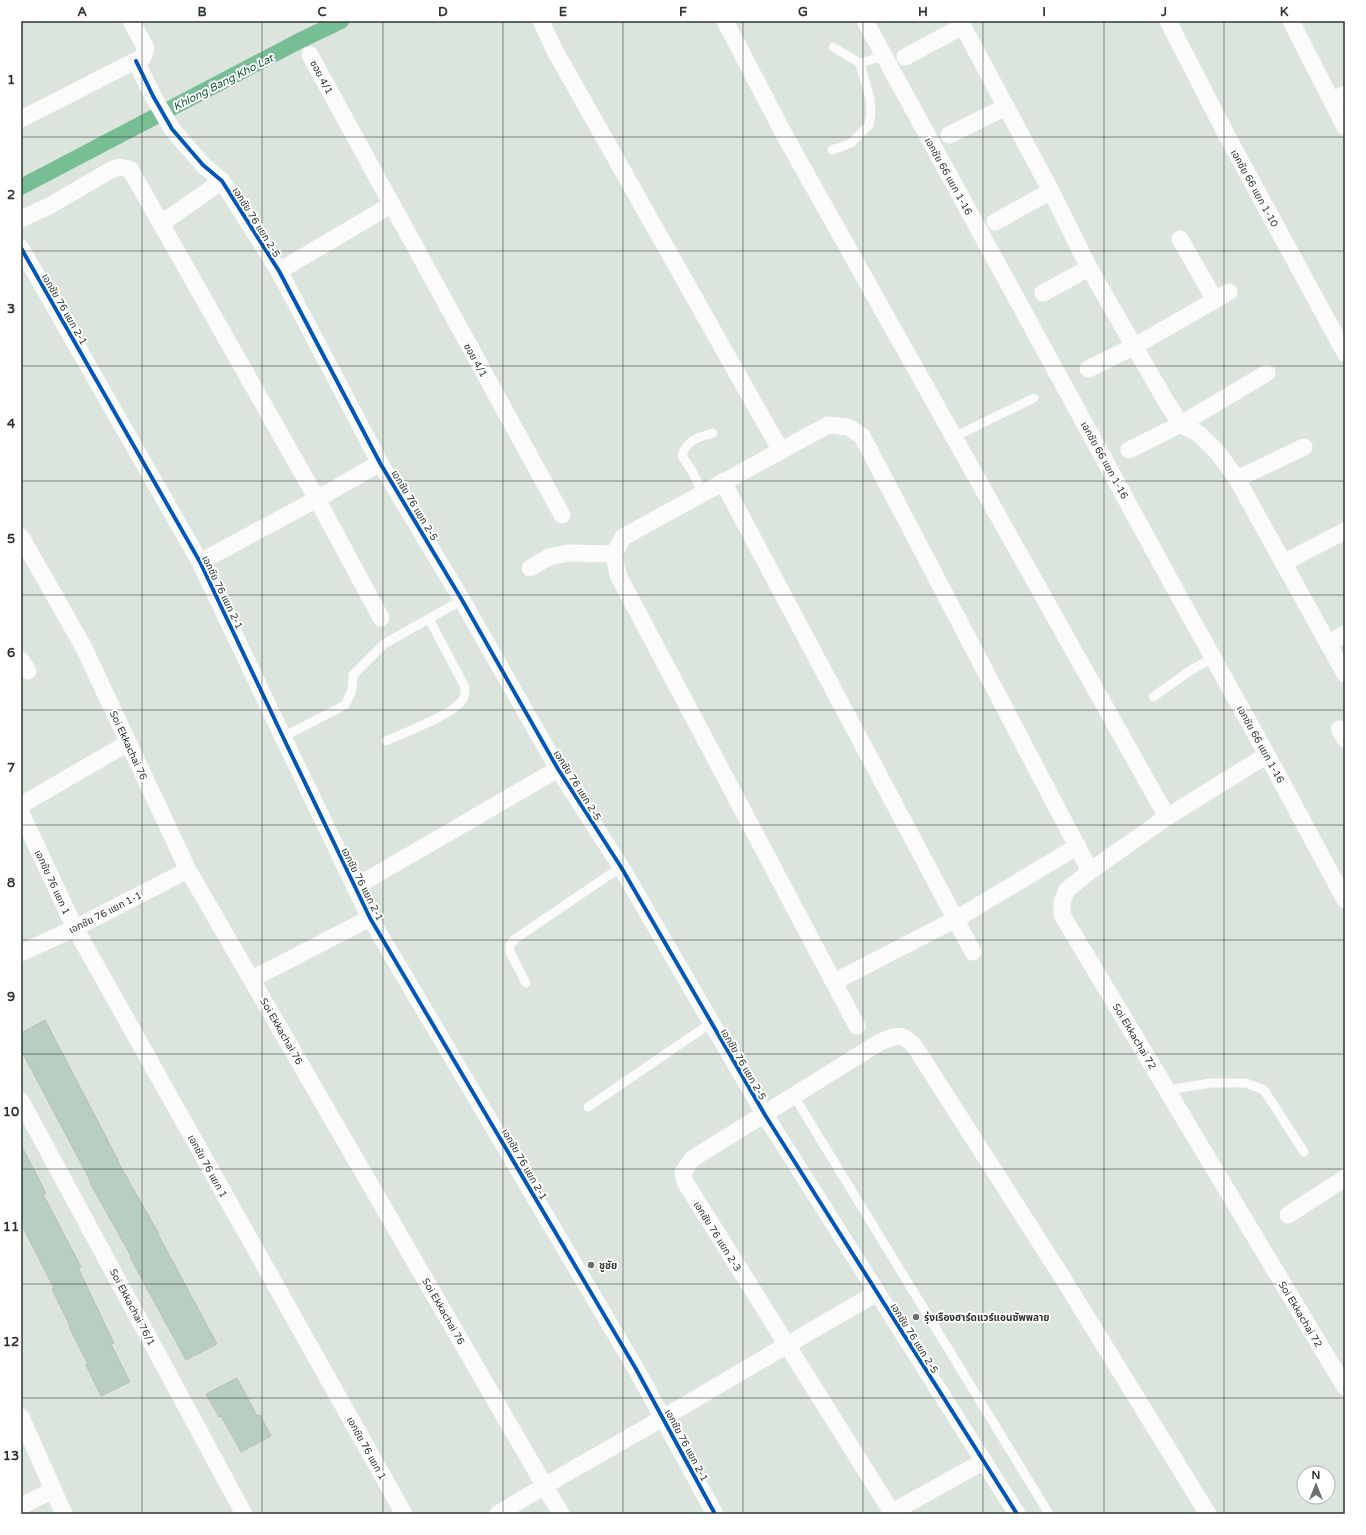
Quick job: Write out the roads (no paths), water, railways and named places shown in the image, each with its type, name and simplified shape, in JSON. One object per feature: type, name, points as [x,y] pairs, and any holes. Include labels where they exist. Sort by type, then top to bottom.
[{"type":"street","points":[[541,21],[559,58],[781,451]]},
{"type":"street","points":[[725,21],[785,136],[1166,817]]},
{"type":"street","name":"เอกชัย 66 แยก 1-16","points":[[865,21],[1345,900]]},
{"type":"street","name":"เอกชัย 66 แยก 1-10","points":[[1168,21],[1226,134],[1344,348]]},
{"type":"street","points":[[1291,21],[1338,97],[1345,127]]},
{"type":"street","points":[[21,119],[143,57],[146,48],[135,22]]},
{"type":"street","points":[[905,57],[961,23],[1051,191],[1089,268],[1135,346],[1166,403],[1181,424],[1199,434],[1213,448],[1237,479],[1345,674]]},
{"type":"street","name":"ซอย 4/1","points":[[310,55],[562,514]]},
{"type":"street","name":"เอกชัย 76 แยก 2-5","points":[[136,61],[153,96],[172,129],[203,165],[222,181],[279,271],[380,462],[462,600],[558,769],[621,866],[765,1115],[1017,1514]]},
{"type":"street","points":[[949,135],[1006,107]]},
{"type":"street","points":[[21,219],[49,206],[111,170],[119,167],[130,169],[162,223],[317,500],[381,618]]},
{"type":"street","points":[[162,223],[222,181]]},
{"type":"street","points":[[995,222],[1051,191]]},
{"type":"street","points":[[279,271],[391,205]]},
{"type":"street","points":[[1088,370],[1135,346],[1222,296],[1180,239]]},
{"type":"street","name":"เอกชัย 76 แยก 2-1","points":[[21,248],[200,562],[370,918],[664,1417],[715,1514]]},
{"type":"street","points":[[1043,293],[1089,268]]},
{"type":"street","points":[[1129,450],[1181,424],[1268,373]]},
{"type":"street","points":[[857,1026],[618,575],[614,554],[623,537],[828,425],[848,427],[862,436],[1090,871]]},
{"type":"street","points":[[1237,479],[1304,447]]},
{"type":"street","points":[[200,562],[317,500],[380,462]]},
{"type":"street","points":[[723,482],[973,952]]},
{"type":"street","points":[[1283,563],[1345,531]]},
{"type":"street","name":"Soi Ekkachai 76","points":[[21,538],[83,646],[188,870],[561,1514]]},
{"type":"street","points":[[530,568],[549,557],[568,552],[614,554]]},
{"type":"street","points":[[1328,643],[1345,634]]},
{"type":"street","points":[[21,804],[128,743]]},
{"type":"street","name":"Soi Ekkachai 72","points":[[1267,755],[1166,817],[1090,871],[1067,890],[1062,902],[1062,915],[1345,1387]]},
{"type":"street","points":[[355,887],[558,769]]},
{"type":"street","name":"เอกชัย 76 แยก 1","points":[[21,813],[75,928],[404,1514]]},
{"type":"street","points":[[834,982],[956,919],[1078,846]]},
{"type":"street","name":"เอกชัย 76 แยก 1-1","points":[[21,953],[75,928],[188,870]]},
{"type":"street","points":[[252,979],[370,918]]},
{"type":"street","name":"เอกชัย 76 แยก 2-3","points":[[891,1514],[685,1182],[683,1172],[692,1159],[765,1115],[880,1042],[897,1035],[907,1038],[915,1047],[1064,1280],[1208,1514]]},
{"type":"street","name":"Soi Ekkachai 76/1","points":[[21,1101],[244,1514]]},
{"type":"street","points":[[1288,1215],[1345,1178]]},
{"type":"street","points":[[498,1514],[786,1344],[877,1293]]},
{"type":"street","points":[[21,1417],[64,1514]]},
{"type":"street","points":[[891,1514],[984,1461]]},
{"type":"street","points":[[21,1506],[53,1490]]},
{"type":"lane","points":[[832,46],[860,63],[870,98],[871,113],[869,124],[852,143],[832,150]]},
{"type":"lane","points":[[860,63],[884,56]]},
{"type":"lane","points":[[954,437],[1034,398]]},
{"type":"lane","points":[[703,493],[692,471],[682,456],[684,448],[694,439],[713,433]]},
{"type":"lane","points":[[283,737],[346,705],[352,690],[353,675],[384,644],[462,600]]},
{"type":"lane","points":[[386,741],[447,713],[458,705],[463,699],[465,687],[430,619]]},
{"type":"lane","points":[[1153,697],[1191,670],[1213,658]]},
{"type":"lane","points":[[526,982],[510,952],[510,945],[515,939],[621,866]]},
{"type":"lane","points":[[588,1107],[711,1023]]},
{"type":"lane","points":[[1167,1090],[1211,1083],[1246,1083],[1264,1090],[1304,1152]]},
{"type":"lane","points":[[794,1096],[1049,1514]]},
{"type":"waterway","name":"Khlong Bang Kho Lat","points":[[21,187],[301,40],[341,21]]},
{"type":"place","name":"ชูชัย","points":[[591,1265]]},
{"type":"place","name":"รุ่งเรืองฮาร์ดแวร์แอนซัพพลาย","points":[[916,1317]]}]
